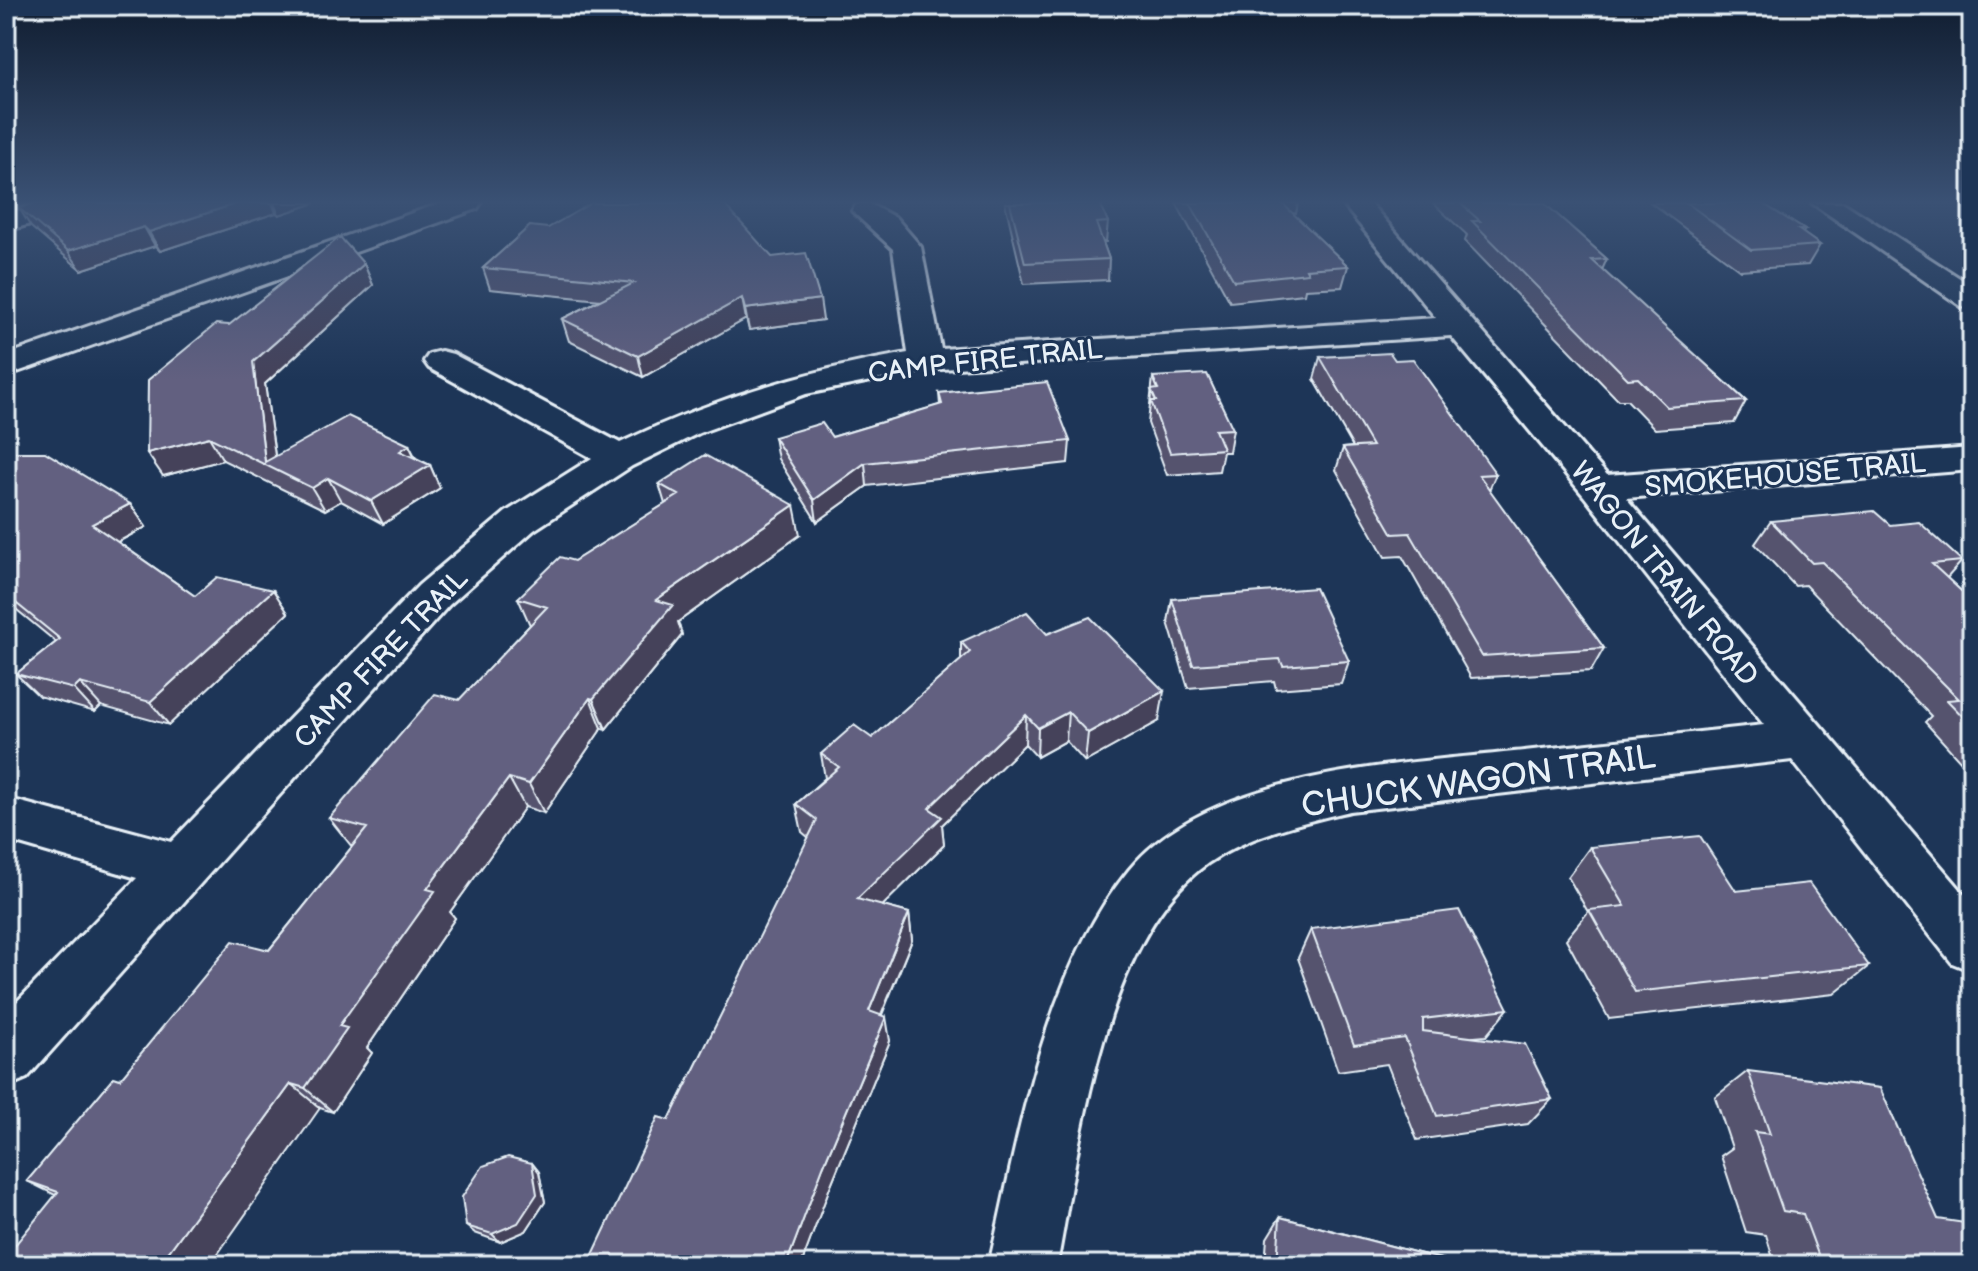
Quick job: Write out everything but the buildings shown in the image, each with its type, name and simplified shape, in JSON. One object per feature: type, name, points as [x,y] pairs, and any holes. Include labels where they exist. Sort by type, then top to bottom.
[{"type":"street","points":[[6,366],[300,262]]},
{"type":"street","points":[[910,262],[926,360]]},
{"type":"street","name":"WAGON TRAIN ROAD","points":[[1405,262],[1597,488],[1972,945]]},
{"type":"street","points":[[1916,262],[1972,299]]},
{"type":"street","name":"CAMP FIRE TRAIL","points":[[6,1057],[434,595],[520,521],[619,458],[686,425],[794,387],[926,360],[1458,326]]},
{"type":"street","points":[[441,361],[619,458]]},
{"type":"street","name":"SMOKEHOUSE TRAIL","points":[[1597,488],[1972,459]]},
{"type":"street","name":"CHUCK WAGON TRAIL","points":[[1023,1265],[1070,1053],[1095,978],[1121,925],[1148,888],[1185,850],[1232,825],[1284,806],[1350,790],[1802,740]]},
{"type":"street","points":[[6,819],[183,868]]}]
